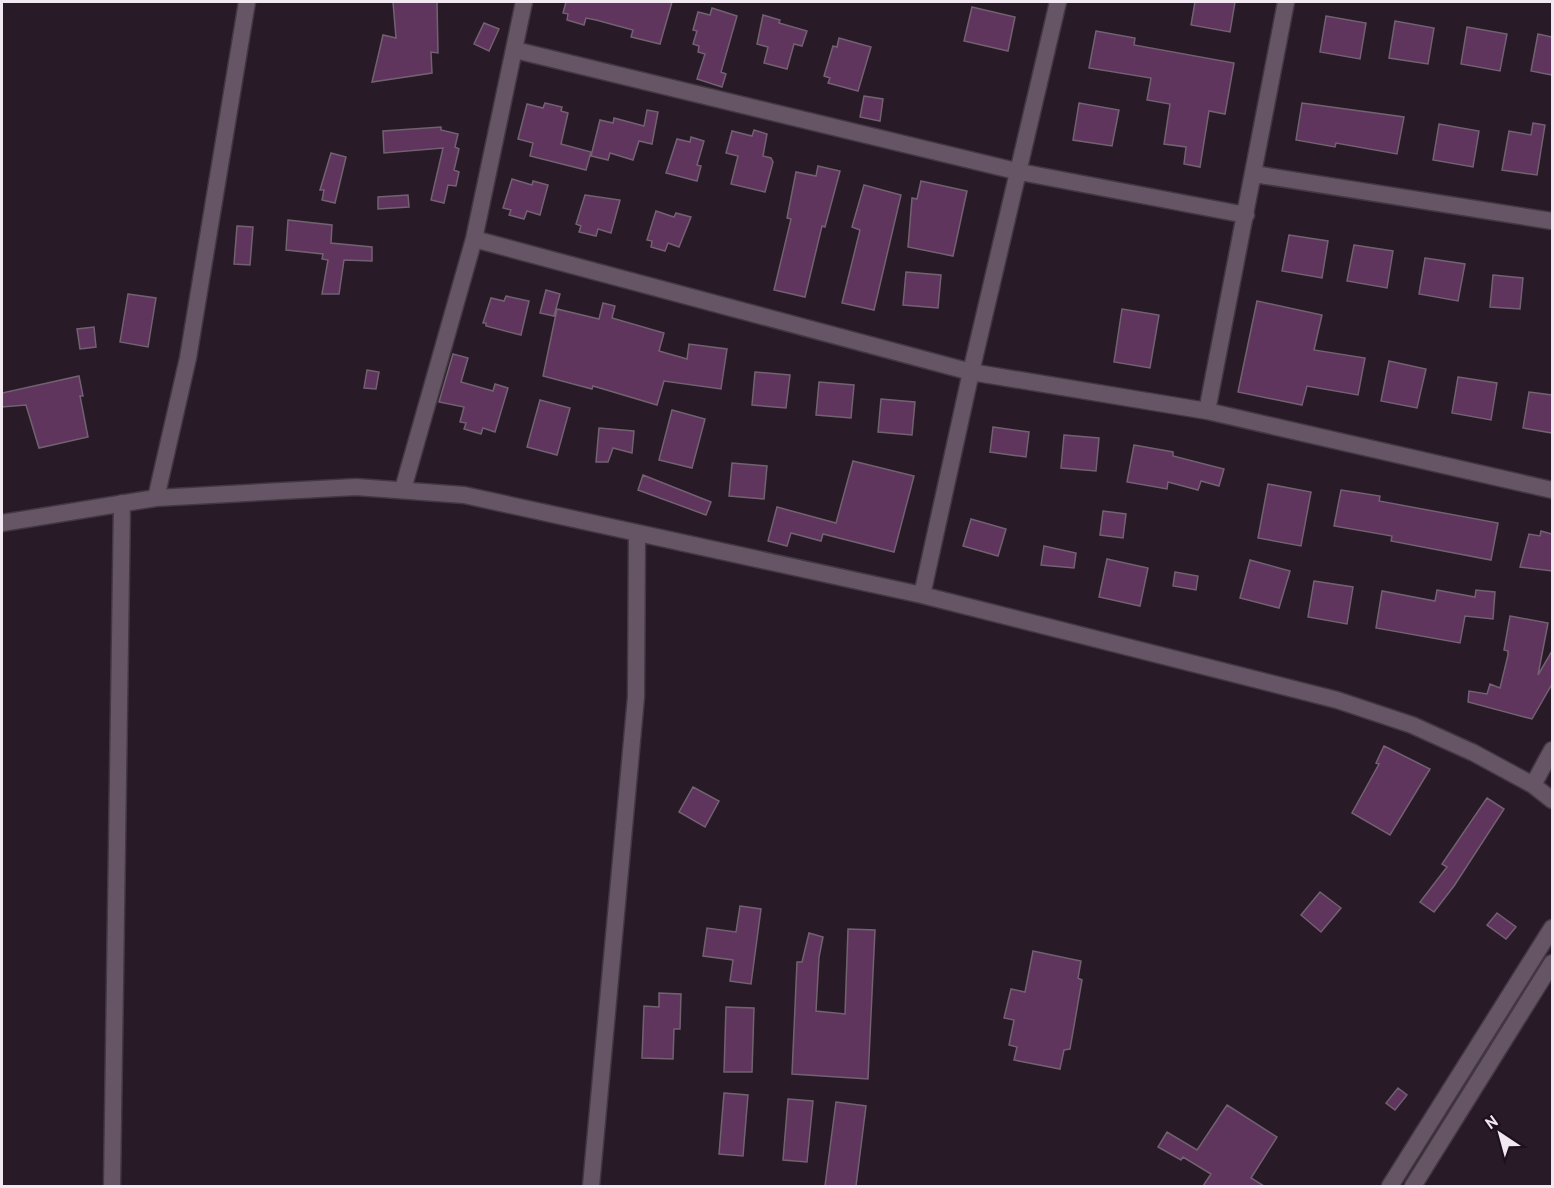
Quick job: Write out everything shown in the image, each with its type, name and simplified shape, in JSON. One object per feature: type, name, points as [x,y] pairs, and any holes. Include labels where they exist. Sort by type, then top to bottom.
[{"type":"street","points":[[156,498],[188,358],[247,2]]},
{"type":"street","points":[[403,489],[474,239],[524,2]]},
{"type":"street","points":[[922,595],[971,372],[1020,172],[1058,2]]},
{"type":"street","points":[[1207,411],[1286,2]]},
{"type":"street","points":[[515,50],[1020,172],[1246,215]]},
{"type":"street","points":[[1254,174],[1552,221]]},
{"type":"street","points":[[474,239],[971,372],[1207,411],[1552,490]]},
{"type":"street","points":[[2,523],[156,498],[356,487],[464,495],[922,595],[1337,700],[1412,725],[1474,753],[1533,785],[1552,800]]},
{"type":"street","points":[[112,1186],[122,503]]},
{"type":"street","points":[[591,1186],[636,697],[637,533]]},
{"type":"street","points":[[1533,785],[1552,750]]},
{"type":"street","points":[[1390,1186],[1552,928]]},
{"type":"street","points":[[1413,1186],[1552,963]]},
{"type":"building","points":[[393,2],[437,2],[438,53],[431,52],[432,73],[372,82],[383,35],[396,38]]},
{"type":"building","points":[[566,2],[672,2],[660,44],[631,37],[633,30],[596,20],[586,18],[584,25],[567,20],[568,14],[563,13]]},
{"type":"building","points":[[1195,2],[1235,2],[1230,32],[1191,25]]},
{"type":"building","points":[[972,7],[1015,17],[1008,51],[964,41]]},
{"type":"building","points":[[712,8],[737,16],[721,72],[726,74],[722,87],[697,79],[705,54],[698,52],[699,46],[693,44],[697,31],[693,30],[698,12],[710,15]]},
{"type":"building","points":[[763,15],[780,20],[779,23],[807,31],[802,46],[794,44],[787,69],[764,63],[768,47],[757,44]]},
{"type":"building","points":[[1326,16],[1366,23],[1360,59],[1320,52]]},
{"type":"building","points":[[1395,21],[1434,28],[1428,64],[1389,58]]},
{"type":"building","points":[[484,23],[499,29],[489,51],[474,44]]},
{"type":"building","points":[[1467,27],[1507,34],[1500,71],[1461,64]]},
{"type":"building","points":[[1096,31],[1135,38],[1134,45],[1234,63],[1225,114],[1209,111],[1200,167],[1184,164],[1186,147],[1164,144],[1170,104],[1147,100],[1151,78],[1089,68]]},
{"type":"building","points":[[1538,34],[1552,37],[1552,75],[1531,71]]},
{"type":"building","points":[[839,38],[871,47],[858,91],[828,83],[830,78],[824,76],[833,46],[837,47]]},
{"type":"building","points":[[864,96],[883,99],[880,121],[860,117]]},
{"type":"building","points":[[545,103],[562,107],[561,111],[568,113],[561,144],[591,152],[586,170],[530,156],[533,143],[518,139],[527,104],[543,108]]},
{"type":"building","points":[[1079,103],[1119,110],[1112,146],[1073,140]]},
{"type":"building","points":[[1302,103],[1404,117],[1397,154],[1336,143],[1335,147],[1296,140]]},
{"type":"building","points":[[647,110],[658,112],[652,144],[639,141],[633,160],[610,153],[608,160],[591,156],[600,120],[613,123],[614,118],[644,126]]},
{"type":"building","points":[[1533,123],[1545,125],[1537,175],[1502,170],[1509,131],[1531,135]]},
{"type":"building","points":[[1439,124],[1479,131],[1473,167],[1433,160]]},
{"type":"building","points":[[441,127],[441,130],[458,134],[455,147],[459,149],[454,170],[459,172],[456,186],[448,185],[444,203],[431,200],[443,148],[384,153],[383,131]]},
{"type":"building","points":[[754,130],[767,134],[763,156],[771,158],[773,162],[765,192],[731,184],[738,156],[726,153],[732,131],[752,136]]},
{"type":"building","points":[[691,137],[704,141],[697,165],[701,166],[697,181],[666,173],[677,139],[690,142]]},
{"type":"building","points":[[331,153],[346,157],[335,203],[322,200],[324,190],[320,190]]},
{"type":"building","points":[[818,166],[840,171],[825,227],[822,226],[805,297],[774,290],[791,219],[787,218],[796,172],[816,176]]},
{"type":"building","points":[[512,179],[532,185],[533,181],[548,185],[540,215],[527,211],[524,219],[509,215],[511,210],[503,208]]},
{"type":"building","points":[[921,181],[967,191],[953,256],[908,247],[912,198],[917,199]]},
{"type":"building","points":[[864,185],[901,195],[874,310],[842,303],[860,230],[852,227]]},
{"type":"building","points":[[408,195],[409,207],[378,209],[378,197]]},
{"type":"building","points":[[585,195],[620,200],[611,233],[598,229],[596,236],[579,232],[581,226],[576,224]]},
{"type":"building","points":[[656,211],[674,217],[676,213],[691,217],[679,247],[668,243],[665,251],[651,247],[652,241],[647,240]]},
{"type":"building","points":[[288,220],[332,225],[331,243],[372,247],[372,261],[344,260],[339,294],[322,294],[328,260],[322,259],[323,254],[286,250]]},
{"type":"building","points":[[237,226],[253,227],[250,265],[234,264]]},
{"type":"building","points":[[1289,235],[1328,241],[1322,278],[1282,271]]},
{"type":"building","points":[[1354,245],[1393,251],[1387,288],[1347,281]]},
{"type":"building","points":[[1425,258],[1465,264],[1458,301],[1419,294]]},
{"type":"building","points":[[906,272],[941,275],[938,308],[903,305]]},
{"type":"building","points":[[1493,275],[1523,278],[1520,309],[1490,307]]},
{"type":"building","points":[[546,290],[560,294],[554,316],[540,313]]},
{"type":"building","points":[[128,294],[156,298],[148,347],[120,342]]},
{"type":"building","points":[[506,296],[529,301],[521,335],[486,326],[486,323],[483,323],[491,298],[504,301]]},
{"type":"building","points":[[1257,301],[1322,315],[1314,350],[1365,358],[1358,395],[1307,386],[1302,405],[1238,392]]},
{"type":"building","points":[[603,303],[615,306],[612,318],[664,333],[659,351],[687,359],[689,344],[727,349],[721,389],[664,381],[657,405],[593,386],[592,389],[543,376],[557,309],[599,319]]},
{"type":"building","points":[[1122,309],[1159,315],[1150,368],[1114,362]]},
{"type":"building","points":[[94,327],[96,347],[80,349],[77,329]]},
{"type":"building","points":[[453,354],[468,358],[461,382],[493,391],[495,384],[508,388],[495,432],[483,428],[481,434],[464,429],[466,423],[460,422],[464,407],[439,402]]},
{"type":"building","points":[[1389,361],[1426,369],[1417,408],[1381,401]]},
{"type":"building","points":[[367,370],[379,372],[376,389],[364,388]]},
{"type":"building","points":[[755,372],[790,375],[786,408],[752,405]]},
{"type":"building","points":[[79,376],[83,396],[80,396],[88,437],[39,448],[26,405],[2,407],[2,393]]},
{"type":"building","points":[[1458,377],[1497,383],[1491,420],[1452,413]]},
{"type":"building","points":[[819,382],[854,385],[851,418],[816,415]]},
{"type":"building","points":[[1529,392],[1552,395],[1552,433],[1523,428]]},
{"type":"building","points":[[881,399],[915,402],[912,435],[878,432]]},
{"type":"building","points":[[540,400],[570,408],[557,455],[527,447]]},
{"type":"building","points":[[672,410],[705,419],[692,468],[659,460]]},
{"type":"building","points":[[993,427],[1029,432],[1026,457],[990,452]]},
{"type":"building","points":[[599,428],[634,431],[632,453],[613,448],[608,462],[596,462]]},
{"type":"building","points":[[1064,435],[1099,438],[1096,471],[1061,468]]},
{"type":"building","points":[[1134,445],[1173,452],[1173,456],[1224,469],[1219,486],[1201,481],[1198,490],[1168,482],[1167,489],[1127,482]]},
{"type":"building","points":[[853,461],[914,476],[894,552],[823,534],[821,541],[791,533],[787,546],[768,541],[777,507],[836,523]]},
{"type":"building","points":[[732,463],[767,466],[764,499],[729,496]]},
{"type":"building","points":[[643,475],[711,502],[706,515],[638,490]]},
{"type":"building","points":[[1268,484],[1311,492],[1301,546],[1258,538]]},
{"type":"building","points":[[1341,490],[1380,496],[1379,501],[1498,523],[1491,560],[1391,541],[1392,536],[1334,526]]},
{"type":"building","points":[[1103,511],[1126,514],[1123,538],[1100,535]]},
{"type":"building","points":[[971,519],[1006,529],[998,556],[963,546]]},
{"type":"building","points":[[1541,531],[1552,534],[1552,571],[1520,567],[1529,534],[1540,536]]},
{"type":"building","points":[[1044,546],[1076,553],[1074,568],[1041,565]]},
{"type":"building","points":[[1107,559],[1148,568],[1140,606],[1099,597]]},
{"type":"building","points":[[1250,560],[1290,571],[1279,608],[1240,598]]},
{"type":"building","points":[[1175,572],[1198,576],[1196,590],[1173,586]]},
{"type":"building","points":[[1314,581],[1353,587],[1347,624],[1308,617]]},
{"type":"building","points":[[1437,590],[1475,597],[1476,590],[1495,592],[1493,619],[1465,616],[1460,643],[1376,628],[1382,591],[1435,601]]},
{"type":"building","points":[[1510,616],[1548,623],[1538,675],[1552,651],[1552,684],[1532,719],[1468,702],[1469,691],[1487,694],[1490,684],[1500,688],[1508,655],[1508,651],[1504,650]]},
{"type":"building","points":[[1384,746],[1430,769],[1390,835],[1352,813],[1379,764],[1376,763]]},
{"type":"building","points":[[693,787],[719,801],[705,827],[679,812]]},
{"type":"building","points":[[1487,798],[1504,809],[1454,886],[1434,912],[1420,902],[1447,867],[1442,864]]},
{"type":"building","points":[[1320,892],[1341,908],[1321,932],[1301,915]]},
{"type":"building","points":[[740,906],[761,909],[751,984],[730,981],[733,960],[703,956],[707,928],[736,932]]},
{"type":"building","points":[[1497,913],[1516,927],[1506,939],[1487,925]]},
{"type":"building","points":[[848,929],[875,930],[868,1079],[792,1074],[797,962],[802,962],[809,933],[823,937],[819,957],[816,1011],[845,1014]]},
{"type":"building","points":[[1033,951],[1081,961],[1078,978],[1082,980],[1070,1049],[1064,1050],[1060,1069],[1014,1060],[1017,1047],[1009,1045],[1014,1020],[1004,1018],[1011,989],[1025,992]]},
{"type":"building","points":[[659,993],[681,994],[680,1029],[674,1029],[673,1059],[642,1058],[644,1006],[659,1007]]},
{"type":"building","points":[[726,1007],[754,1008],[752,1072],[724,1072]]},
{"type":"building","points":[[1398,1088],[1407,1095],[1395,1110],[1386,1103]]},
{"type":"building","points":[[724,1093],[748,1095],[743,1156],[719,1154]]},
{"type":"building","points":[[788,1099],[813,1101],[807,1162],[783,1160]]},
{"type":"building","points":[[836,1102],[866,1106],[856,1186],[825,1186]]},
{"type":"building","points":[[1227,1105],[1277,1137],[1251,1178],[1264,1186],[1203,1186],[1211,1174],[1183,1157],[1181,1160],[1158,1147],[1167,1132],[1197,1150]]}]
